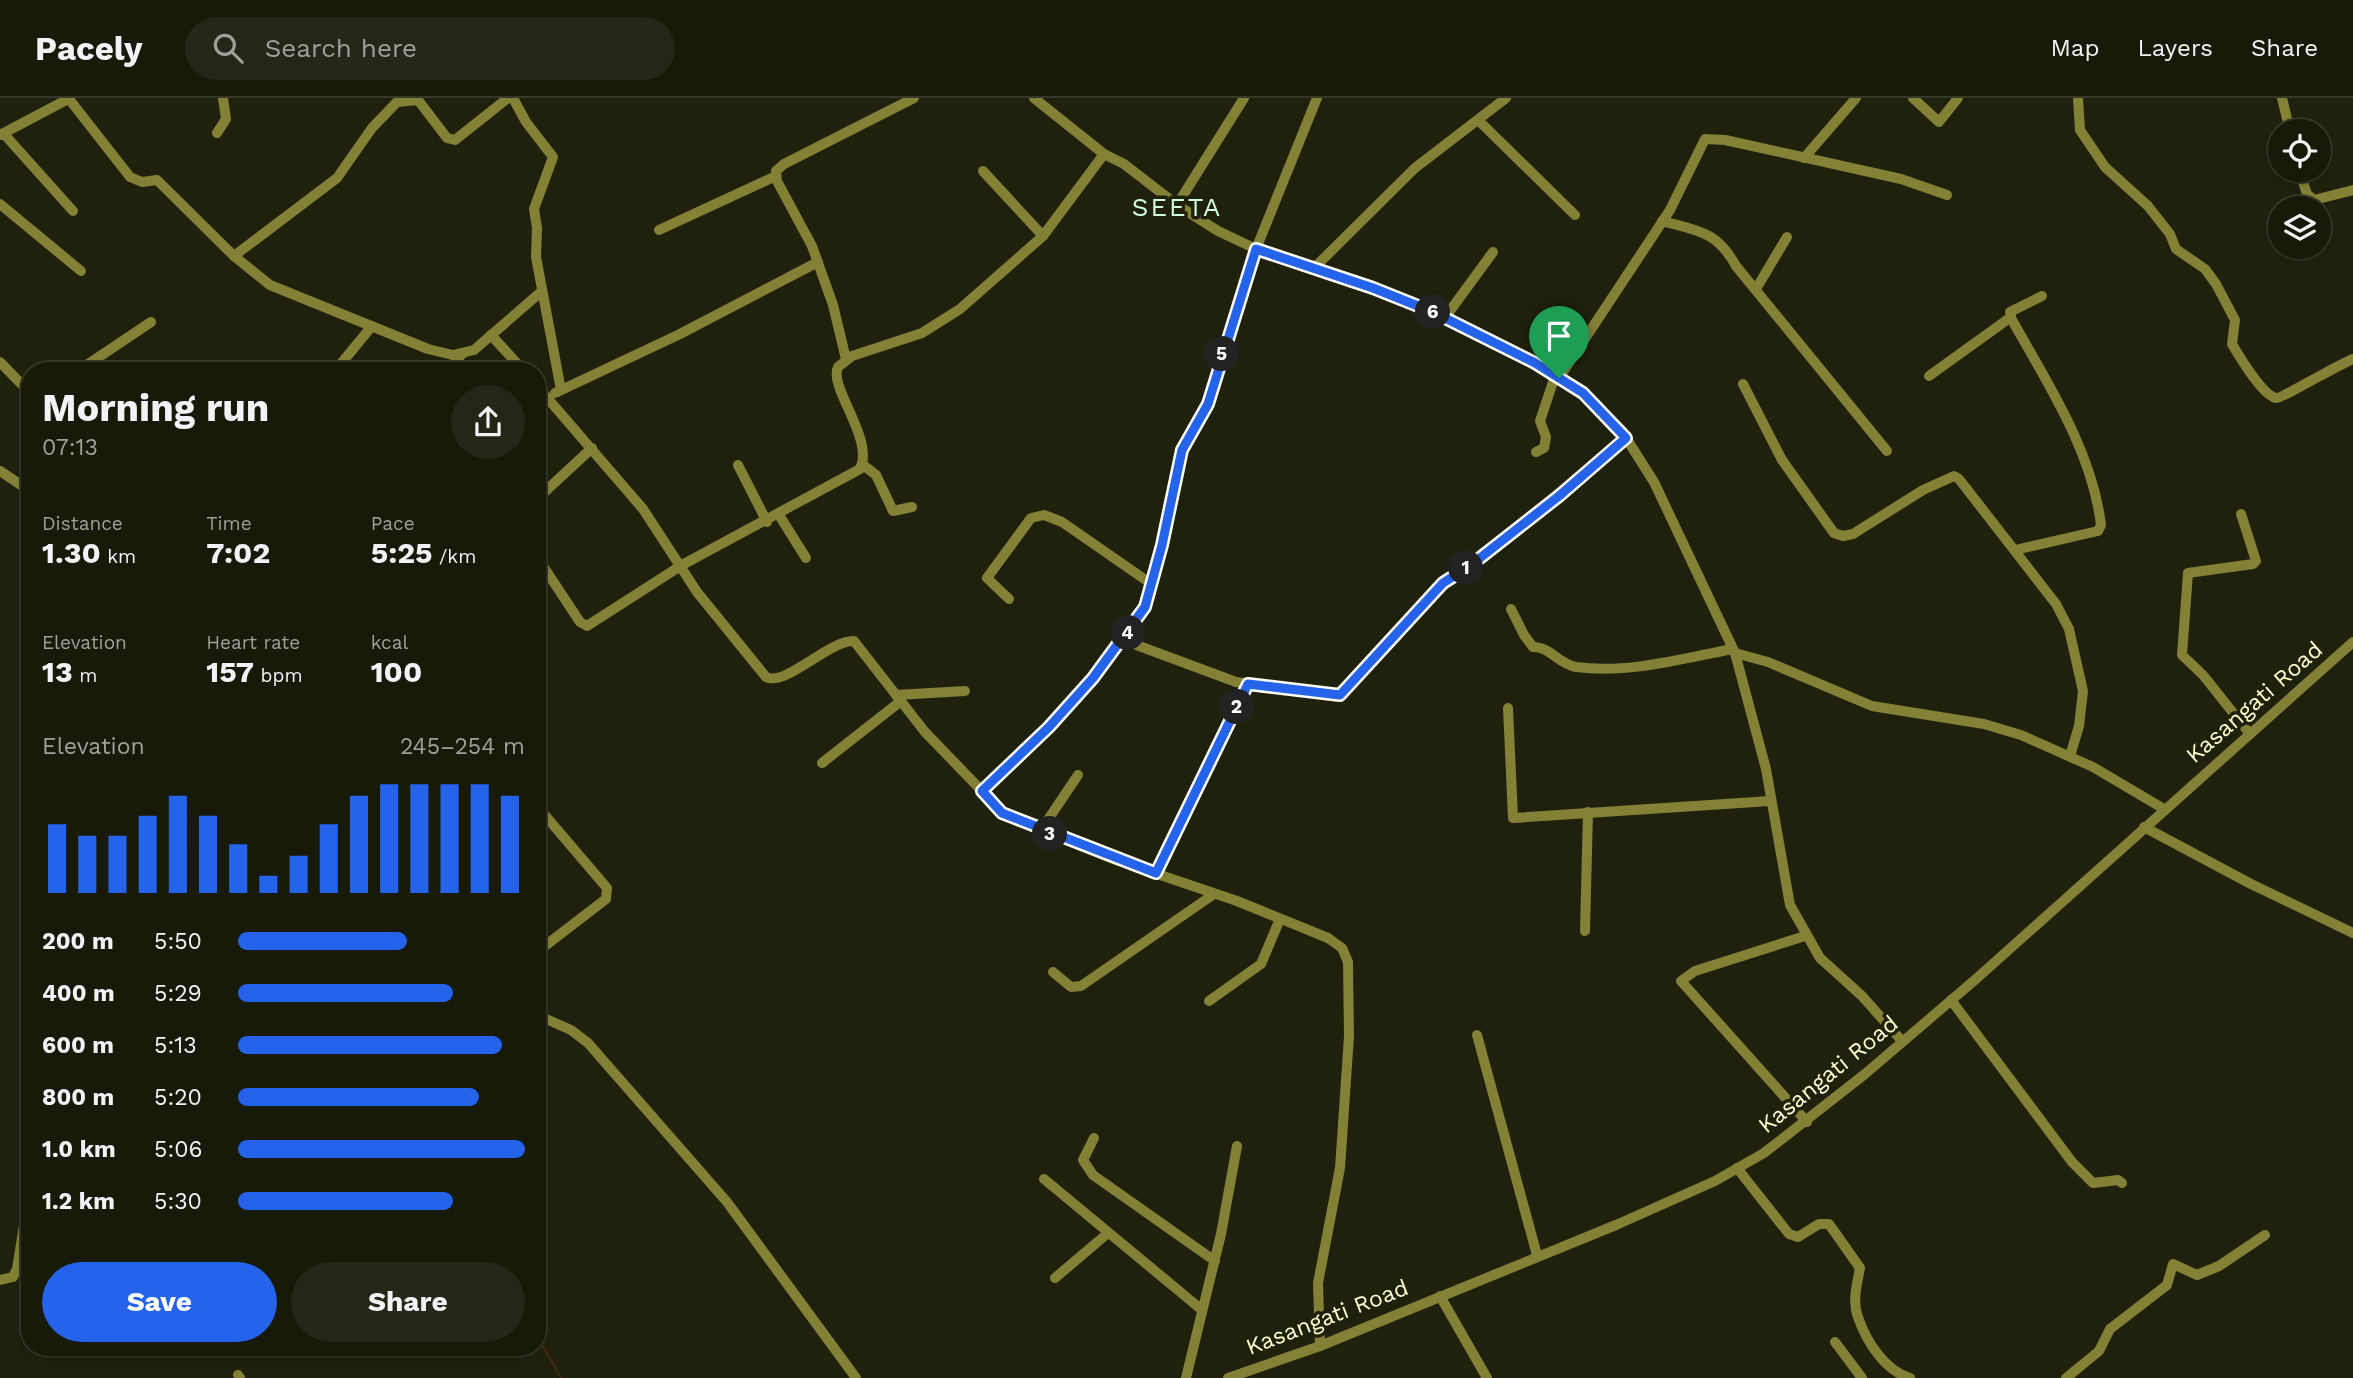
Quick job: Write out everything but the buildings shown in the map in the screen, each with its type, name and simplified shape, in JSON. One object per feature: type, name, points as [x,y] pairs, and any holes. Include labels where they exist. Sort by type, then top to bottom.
[{"type":"street","points":[[73,211],[2,135],[70,98],[130,177],[142,181],[157,180],[234,256],[270,285],[428,349],[462,355]]},
{"type":"street","points":[[217,133],[226,119],[223,98]]},
{"type":"street","points":[[234,256],[337,178],[372,128],[397,102],[418,100],[447,138],[455,141],[508,98]]},
{"type":"street","points":[[513,98],[526,121],[554,158],[534,209],[537,228],[536,257],[561,390]]},
{"type":"street","points":[[846,359],[833,305],[818,262],[776,176],[779,167],[784,164],[914,98]]},
{"type":"street","points":[[1034,98],[1104,154],[1124,164],[1177,205],[1256,249],[1373,288],[1444,319],[1557,377],[1583,393],[1626,438],[1654,482],[1686,544],[1733,651],[1766,769],[1790,905],[1805,936],[1820,958],[1862,996],[1902,1041]]},
{"type":"street","points":[[1177,205],[1244,98]]},
{"type":"street","points":[[982,791],[1049,727],[1124,640],[1145,607],[1162,545],[1182,450],[1208,404],[1256,249],[1317,98]]},
{"type":"street","points":[[1315,267],[1415,168],[1506,98]]},
{"type":"street","points":[[1804,158],[1856,98]]},
{"type":"street","points":[[1913,98],[1939,122],[1958,98]]},
{"type":"street","points":[[2078,98],[2080,130],[2105,167],[2148,206],[2170,234],[2176,249],[2205,269],[2216,284],[2235,320],[2232,344],[2267,393],[2276,398],[2285,397],[2296,386],[2309,383],[2332,367],[2353,359]]},
{"type":"street","points":[[2282,98],[2287,119]]},
{"type":"street","points":[[1479,121],[1575,215]]},
{"type":"street","points":[[1536,452],[1544,448],[1546,437],[1540,421],[1557,377],[1662,221],[1705,139],[1725,140],[1901,179],[1947,195]]},
{"type":"street","points":[[546,570],[579,622],[587,626],[682,565],[860,469],[862,464],[850,407],[835,377],[838,367],[846,359],[932,327],[960,309],[1043,236],[1104,154]]},
{"type":"street","points":[[983,171],[1043,236]]},
{"type":"street","points":[[659,230],[776,176]]},
{"type":"street","points":[[2303,182],[2307,194],[2314,200],[2353,190]]},
{"type":"street","points":[[0,204],[81,271]]},
{"type":"street","points":[[1662,221],[1715,238],[1725,246],[1736,266],[1887,451]]},
{"type":"street","points":[[1756,289],[1787,237]]},
{"type":"street","points":[[1444,319],[1493,252]]},
{"type":"street","points":[[818,262],[680,334],[547,397],[643,509],[682,565],[697,592],[766,677],[778,678],[851,640],[858,644],[952,763],[1002,813],[1328,938],[1342,948],[1348,962],[1349,1036],[1340,1168],[1318,1283],[1320,1346]]},
{"type":"street","points":[[455,362],[462,355],[474,350],[542,291]]},
{"type":"street","points":[[2015,550],[2098,531],[2101,522],[2090,470],[2051,389],[2011,317],[2010,312],[2042,296]]},
{"type":"street","points":[[1930,376],[2011,317]]},
{"type":"street","points":[[91,362],[151,322]]},
{"type":"street","points":[[342,362],[372,326]]},
{"type":"street","points":[[1545,330],[1579,347]]},
{"type":"street","points":[[491,335],[516,362]]},
{"type":"street","points":[[0,362],[21,384]]},
{"type":"street","points":[[1743,384],[1782,460],[1834,533],[1843,536],[1853,534],[1923,490],[1954,476],[2056,604],[2069,629],[2084,699],[2070,756]]},
{"type":"street","points":[[1124,640],[1216,676],[1248,684],[1340,695],[1443,583],[1471,565],[1559,496],[1626,438]]},
{"type":"street","points":[[546,491],[592,448]]},
{"type":"street","points":[[862,464],[876,475],[893,511],[912,506]]},
{"type":"street","points":[[738,465],[766,522]]},
{"type":"street","points":[[0,471],[21,485]]},
{"type":"street","points":[[2242,513],[2256,561],[2253,564],[2188,573],[2182,655],[2203,675],[2250,734]]},
{"type":"street","points":[[779,515],[806,558]]},
{"type":"street","points":[[1009,599],[987,578],[1005,549],[1031,518],[1044,515],[1062,522],[1150,583]]},
{"type":"street","points":[[1511,609],[1533,647],[1545,648],[1561,662],[1577,667],[1634,666],[1733,651],[1768,662],[1872,706],[1984,724],[2021,735],[2070,756],[2164,809]]},
{"type":"street","name":"Kasangati Road","points":[[1228,1378],[1320,1346],[1627,1220],[1737,1168],[1807,1122],[1951,1000],[2353,642]]},
{"type":"street","points":[[1156,873],[1248,684]]},
{"type":"street","points":[[822,763],[898,698],[965,691]]},
{"type":"street","points":[[1508,708],[1513,818],[1770,801]]},
{"type":"street","points":[[1041,830],[1078,775]]},
{"type":"street","points":[[1585,931],[1588,812]]},
{"type":"street","points":[[546,817],[607,888],[608,894],[606,899],[546,945]]},
{"type":"street","points":[[2144,827],[2251,884],[2353,933]]},
{"type":"street","points":[[1053,972],[1071,987],[1081,986],[1214,894]]},
{"type":"street","points":[[1209,1001],[1261,964],[1280,919]]},
{"type":"street","points":[[1805,936],[1695,971],[1681,981],[1807,1122]]},
{"type":"street","points":[[1951,1000],[2072,1162],[2093,1183],[2118,1180],[2122,1183]]},
{"type":"street","points":[[546,1019],[571,1030],[588,1043],[726,1202],[856,1378]]},
{"type":"street","points":[[1477,1035],[1537,1255]]},
{"type":"street","points":[[1094,1138],[1083,1160],[1093,1175],[1215,1261]]},
{"type":"street","points":[[1186,1378],[1215,1261],[1237,1146]]},
{"type":"street","points":[[1737,1168],[1789,1234],[1798,1237],[1819,1224],[1829,1224],[1845,1243],[1860,1268],[1855,1293],[1857,1317],[1883,1361],[1899,1375],[1910,1378]]},
{"type":"street","points":[[1044,1179],[1202,1310]]},
{"type":"street","points":[[1055,1278],[1108,1233]]},
{"type":"street","points":[[2066,1378],[2099,1351],[2110,1329],[2167,1285],[2173,1265],[2197,1275],[2219,1266],[2266,1235]]},
{"type":"street","points":[[0,1280],[13,1277],[18,1269],[21,1249]]},
{"type":"street","points":[[1440,1296],[1487,1378]]},
{"type":"street","points":[[1835,1342],[1862,1378]]},
{"type":"waterway","points":[[546,1352],[561,1378]]},
{"type":"district","name":"SEETA","points":[[1177,207]]},
{"type":"route","points":[[1256,249],[1315,267],[1433,312],[1535,363],[1559,378],[1583,393],[1626,438],[1559,496],[1471,565],[1443,583],[1340,695],[1248,684],[1156,873],[1116,860],[1002,813],[982,791],[1049,727],[1093,678],[1124,640],[1145,607],[1162,545],[1182,450],[1186,438],[1208,404],[1256,249]]}]
